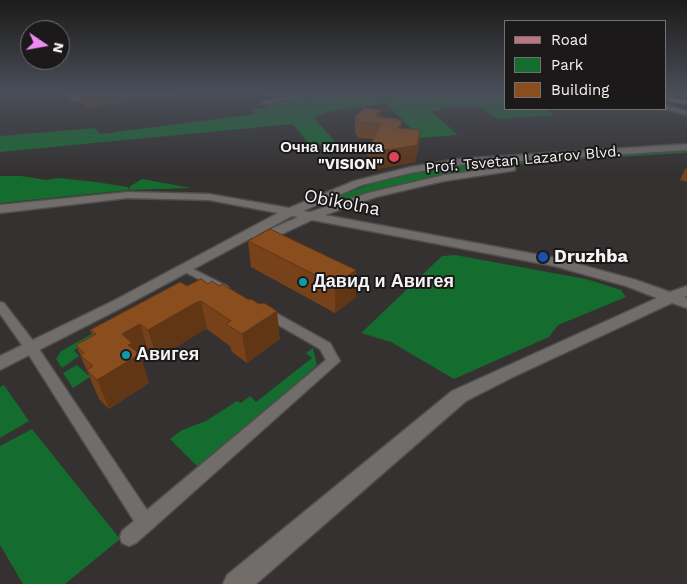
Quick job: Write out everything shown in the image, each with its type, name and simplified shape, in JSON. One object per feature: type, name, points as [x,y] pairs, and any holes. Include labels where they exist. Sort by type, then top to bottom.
[{"type":"main road","name":"Prof. Tsvetan Lazarov Blvd.","points":[[0,364],[120,303],[289,212],[358,183],[424,167],[484,160],[687,147]]},
{"type":"main road","name":"Prof. Tsvetan Lazarov Blvd.","points":[[120,303],[311,216],[372,195],[482,172],[541,164],[687,156]]},
{"type":"main road","name":"Obikolna","points":[[0,209],[128,194],[209,197],[556,262],[631,283],[687,303]]},
{"type":"main road","points":[[236,584],[459,396],[499,375],[687,290]]},
{"type":"street","points":[[191,271],[233,294]]},
{"type":"street","points":[[129,537],[333,361],[326,346],[249,303]]},
{"type":"street","points":[[0,306],[32,349],[146,522]]},
{"type":"green space","points":[[207,120],[316,120],[340,147],[310,145],[293,124],[0,152],[0,136],[95,128],[100,134]]},
{"type":"green space","points":[[403,120],[441,120],[458,135],[420,138]]},
{"type":"green space","points":[[687,150],[687,153],[564,160],[483,168],[413,181],[330,205],[321,203],[383,179],[443,167]]},
{"type":"green space","points":[[0,176],[21,176],[46,180],[58,178],[96,182],[128,187],[129,190],[0,203]]},
{"type":"green space","points":[[142,179],[191,188],[130,190],[129,187]]},
{"type":"green space","points":[[455,255],[586,279],[621,290],[626,297],[558,325],[549,337],[454,379],[391,342],[361,333],[442,256]]},
{"type":"green space","points":[[110,324],[98,337],[74,350],[79,356],[62,368],[56,359],[61,351]]},
{"type":"green space","points":[[313,348],[317,365],[201,470],[170,439],[182,430],[206,421],[237,401],[241,403],[250,396],[256,402],[312,358],[306,353]]},
{"type":"green space","points":[[77,365],[90,377],[73,388],[63,373]]},
{"type":"green space","points":[[4,385],[29,421],[0,438],[0,387]]},
{"type":"green space","points":[[32,429],[120,539],[65,584],[23,584],[0,545],[0,446]]},
{"type":"building","points":[[358,120],[400,120],[402,122],[398,128],[420,130],[417,145],[367,153],[380,124]]},
{"type":"building","points":[[270,229],[356,270],[335,285],[248,241]]},
{"type":"building","points":[[201,279],[208,284],[212,281],[219,286],[222,284],[249,300],[251,299],[259,304],[264,303],[277,311],[242,334],[226,324],[231,321],[201,301],[148,330],[140,324],[122,334],[132,343],[128,345],[140,354],[97,380],[87,370],[93,366],[80,355],[84,353],[76,345],[96,334],[90,330],[180,282],[187,286]]},
{"type":"place","name":"Очна клиника \"VISION\"","points":[[394,157]]},
{"type":"place","name":"Druzhba","points":[[543,257]]},
{"type":"place","name":"Давид и Авигея","points":[[303,282]]},
{"type":"place","name":"Авигея","points":[[126,355]]}]
